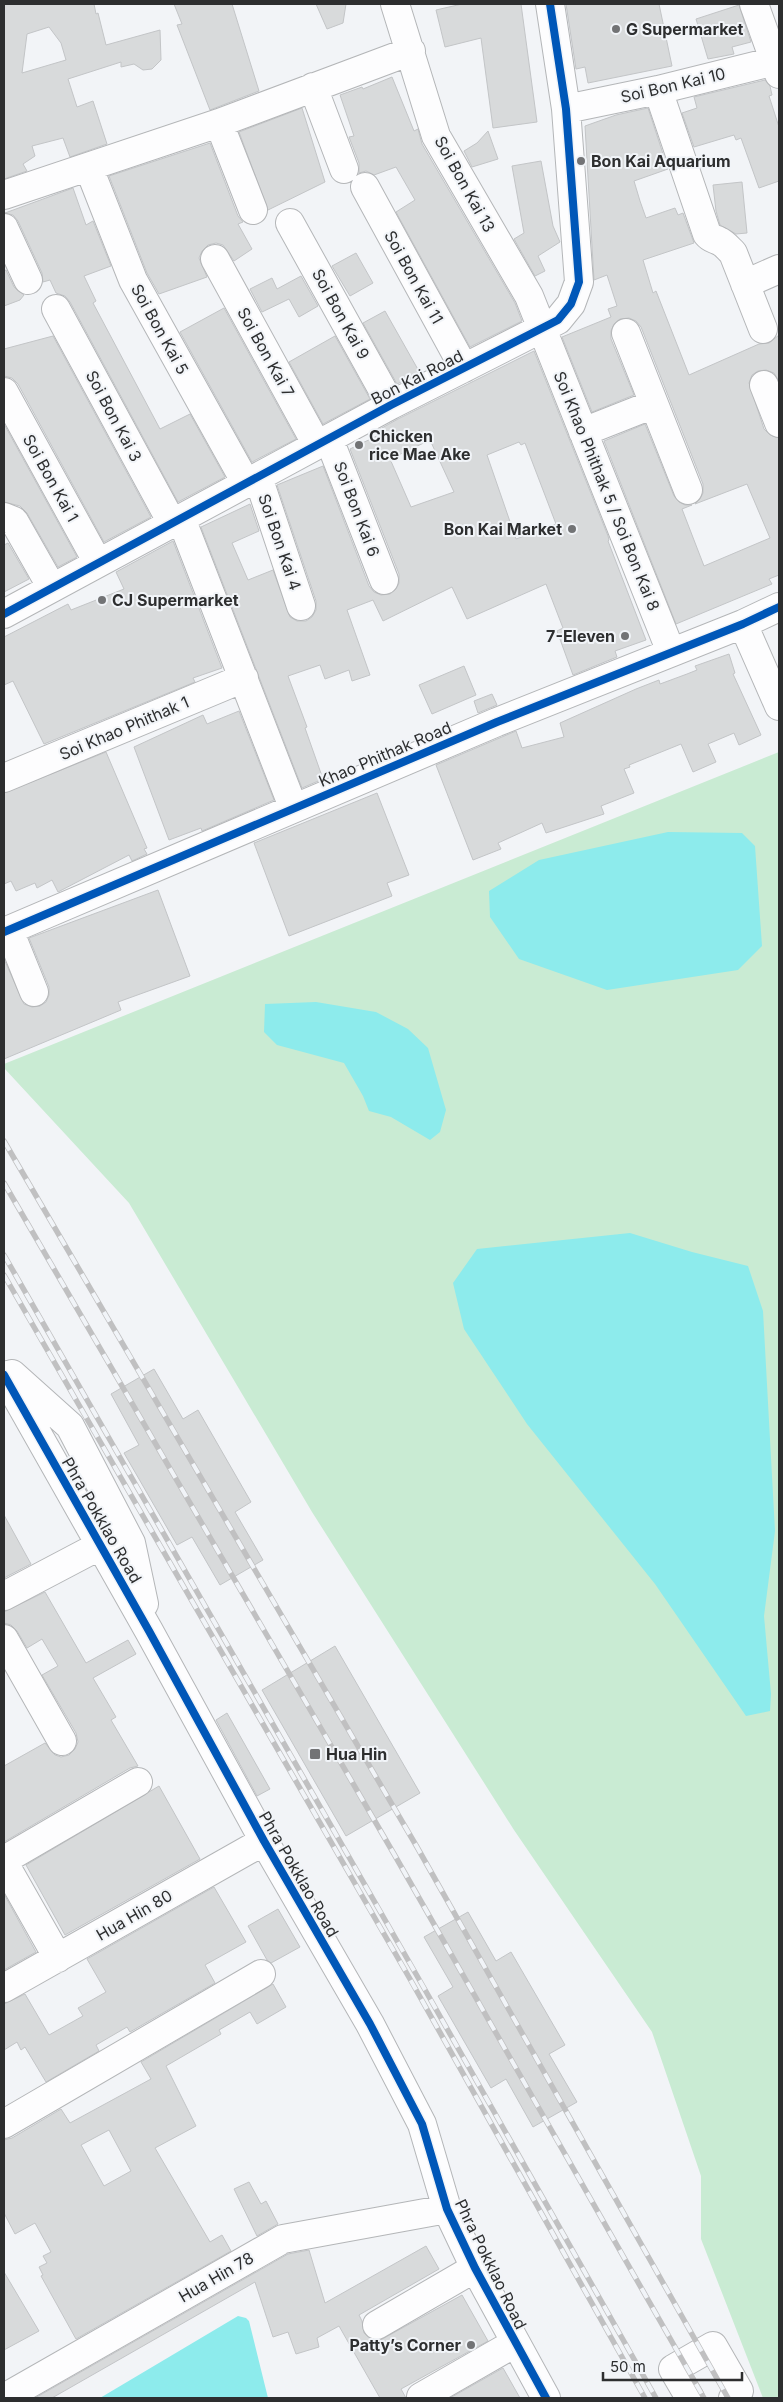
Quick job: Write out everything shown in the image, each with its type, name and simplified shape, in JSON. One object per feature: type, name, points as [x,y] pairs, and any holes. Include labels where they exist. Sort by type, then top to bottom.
[{"type":"street","name":"Soi Bon Kai 13","points":[[395,4],[436,136],[528,296],[542,330]]},
{"type":"street","name":"Bon Kai Road","points":[[4,614],[391,405],[542,330],[558,320],[571,304],[579,282],[566,108],[550,4]]},
{"type":"street","points":[[754,4],[778,65]]},
{"type":"street","points":[[4,195],[219,123],[411,51]]},
{"type":"street","name":"Soi Bon Kai 10","points":[[566,108],[778,65]]},
{"type":"street","points":[[313,87],[344,169]]},
{"type":"street","points":[[658,90],[706,234],[712,240],[718,240],[733,253],[763,329]]},
{"type":"street","points":[[219,123],[253,210]]},
{"type":"street","name":"Soi Bon Kai 5","points":[[89,168],[133,280],[252,480]]},
{"type":"street","name":"Soi Bon Kai 11","points":[[365,187],[464,368]]},
{"type":"street","name":"Soi Bon Kai 9","points":[[290,223],[391,405]]},
{"type":"street","points":[[4,228],[28,280]]},
{"type":"street","name":"Soi Bon Kai 7","points":[[215,259],[323,442]]},
{"type":"street","points":[[745,284],[779,269]]},
{"type":"street","name":"Soi Bon Kai 3","points":[[56,309],[176,521],[244,678],[293,807]]},
{"type":"street","name":"Soi Khao Phithak 5 / Soi Bon Kai 8","points":[[542,330],[671,652]]},
{"type":"street","points":[[626,333],[688,490]]},
{"type":"street","points":[[764,385],[779,423]]},
{"type":"street","name":"Soi Bon Kai 1","points":[[4,392],[98,563]]},
{"type":"street","points":[[583,432],[654,404]]},
{"type":"street","name":"Soi Bon Kai 6","points":[[323,442],[384,580]]},
{"type":"street","name":"Soi Bon Kai 4","points":[[252,480],[302,606]]},
{"type":"street","points":[[4,518],[14,521],[52,588]]},
{"type":"street","name":"Khao Phithak Road","points":[[6,931],[293,807],[497,722],[743,624],[779,606]]},
{"type":"street","points":[[743,624],[779,706]]},
{"type":"street","name":"Soi Khao Phithak 1","points":[[4,778],[244,678]]},
{"type":"street","points":[[6,931],[34,992]]},
{"type":"street","points":[[4,1367],[70,1426],[131,1543],[149,1631]]},
{"type":"street","name":"Phra Pokklao Road","points":[[4,1375],[149,1631],[264,1841],[365,2016],[422,2124],[447,2209],[475,2268],[546,2398]]},
{"type":"street","points":[[4,1596],[101,1545]]},
{"type":"street","points":[[4,1639],[62,1741]]},
{"type":"street","points":[[58,1958],[4,1861],[138,1782]]},
{"type":"street","name":"Hua Hin 80","points":[[4,1988],[264,1841]]},
{"type":"street","points":[[4,2124],[261,1974]]},
{"type":"street","name":"Hua Hin 78","points":[[4,2398],[282,2239],[447,2209]]},
{"type":"street","points":[[376,2325],[475,2268]]},
{"type":"street","points":[[421,2396],[515,2343]]},
{"type":"street","points":[[690,2398],[673,2369],[713,2346],[739,2391],[734,2398]]},
{"type":"green space","points":[[779,752],[779,2398],[763,2398],[701,2239],[701,2176],[652,2032],[514,1830],[312,1512],[129,1203],[4,1068],[4,1064]]},
{"type":"water","points":[[668,832],[742,833],[755,846],[762,946],[738,970],[607,990],[519,959],[490,917],[489,891],[539,860]]},
{"type":"water","points":[[316,1002],[376,1012],[408,1029],[428,1048],[446,1110],[440,1132],[430,1140],[391,1117],[369,1111],[363,1096],[344,1063],[277,1045],[264,1032],[265,1004]]},
{"type":"water","points":[[630,1233],[692,1252],[748,1266],[763,1311],[775,1531],[764,1616],[771,1694],[770,1711],[746,1716],[655,1584],[527,1424],[464,1329],[453,1283],[477,1249]]},
{"type":"water","points":[[238,2316],[249,2321],[268,2398],[100,2398]]},
{"type":"building","points":[[4,4],[94,4],[106,45],[160,30],[161,60],[152,69],[143,70],[134,64],[121,67],[121,62],[68,79],[77,107],[93,101],[107,144],[70,157],[63,138],[32,146],[35,156],[23,164],[27,171],[4,179]],"holes":[[[49,27],[61,43],[66,60],[22,73],[27,34]]]},
{"type":"building","points":[[174,4],[232,4],[259,91],[210,110],[177,25],[182,24]]},
{"type":"building","points":[[316,4],[346,4],[343,23],[327,29]]},
{"type":"building","points":[[462,4],[521,4],[537,122],[493,128],[481,38],[445,47],[436,10]]},
{"type":"building","points":[[566,4],[659,4],[672,66],[588,83],[585,67],[576,69]]},
{"type":"building","points":[[739,5],[751,42],[732,47],[734,54],[708,59],[696,19]]},
{"type":"building","points":[[392,77],[414,131],[418,129],[422,144],[515,303],[522,321],[470,347],[396,212],[415,200],[396,167],[374,175],[366,171],[359,173],[359,163],[349,137],[354,136],[340,95],[362,87],[363,89]]},
{"type":"building","points":[[765,80],[770,86],[772,95],[769,96],[779,127],[779,181],[759,188],[741,138],[736,140],[734,135],[694,147],[682,113],[697,108],[694,97]]},
{"type":"building","points":[[302,108],[325,182],[268,210],[239,132]]},
{"type":"building","points":[[648,108],[668,169],[634,181],[640,201],[646,218],[675,208],[678,215],[683,213],[694,243],[643,260],[653,293],[656,291],[689,375],[759,344],[769,343],[779,335],[779,381],[774,373],[766,370],[758,371],[752,375],[749,383],[764,429],[770,435],[779,438],[779,575],[769,579],[772,584],[676,624],[604,441],[645,424],[674,496],[685,505],[692,505],[682,509],[704,566],[770,538],[747,484],[695,504],[703,493],[703,484],[641,327],[636,321],[629,318],[620,319],[614,324],[611,331],[611,339],[634,395],[592,412],[562,337],[611,317],[608,309],[617,306],[607,275],[594,280],[585,126],[616,115]]},
{"type":"building","points":[[488,131],[498,159],[472,167],[464,151],[477,143]]},
{"type":"building","points":[[210,143],[238,216],[243,222],[238,224],[252,249],[234,261],[223,245],[216,243],[208,245],[202,251],[199,258],[207,277],[159,294],[147,273],[109,176]]},
{"type":"building","points":[[541,161],[553,226],[560,242],[538,256],[545,271],[535,276],[514,239],[524,233],[512,166]]},
{"type":"building","points":[[742,182],[747,233],[736,234],[720,225],[716,211],[713,185]]},
{"type":"building","points":[[73,188],[86,225],[93,221],[111,266],[84,276],[96,301],[93,303],[160,429],[190,414],[225,477],[178,502],[70,302],[65,296],[56,293],[50,280],[43,282],[42,273],[18,221],[13,215],[5,213]]},
{"type":"building","points":[[356,253],[373,283],[350,296],[332,266]]},
{"type":"building","points":[[6,270],[14,287],[24,295],[20,300],[4,306],[4,271]]},
{"type":"building","points":[[301,276],[318,306],[299,317],[289,299],[262,312],[250,289],[272,278],[277,289]]},
{"type":"building","points":[[224,308],[296,439],[252,462],[180,332]]},
{"type":"building","points":[[385,311],[420,373],[397,384],[363,323]]},
{"type":"building","points":[[53,336],[151,517],[104,542],[18,384],[12,378],[4,376],[4,349]]},
{"type":"building","points":[[335,336],[370,399],[323,424],[289,362]]},
{"type":"building","points":[[534,351],[608,536],[608,541],[646,640],[615,651],[617,657],[573,675],[557,631],[563,628],[546,584],[467,619],[452,587],[383,621],[373,600],[347,610],[370,675],[352,681],[349,670],[325,679],[320,665],[288,676],[307,727],[305,728],[323,779],[302,788],[201,527],[250,504],[259,531],[232,543],[248,580],[273,570],[290,617],[297,621],[306,621],[312,617],[316,610],[316,601],[277,485],[323,466],[369,586],[374,592],[381,595],[390,594],[399,583],[399,574],[350,449],[383,433],[380,429]],"holes":[[[430,440],[454,492],[411,507],[390,459]],[[519,442],[521,445],[525,443],[556,524],[516,539],[487,455]]]},
{"type":"building","points":[[4,424],[77,557],[58,567],[27,513],[20,506],[4,502]]},
{"type":"building","points":[[173,541],[222,668],[193,678],[195,682],[44,744],[13,681],[4,685],[4,637],[68,604],[71,610],[124,589],[116,572]]},
{"type":"building","points":[[8,543],[29,579],[4,592],[4,545]]},
{"type":"building","points":[[729,654],[735,673],[733,674],[761,735],[739,745],[734,733],[708,744],[716,762],[693,772],[681,744],[629,765],[630,767],[624,769],[634,793],[601,806],[604,814],[546,833],[542,823],[498,843],[501,849],[473,860],[436,765],[516,731],[522,748],[564,737],[560,723],[636,689],[659,680],[660,684],[687,674],[697,670],[695,666]]},
{"type":"building","points":[[464,666],[476,695],[432,714],[419,685]]},
{"type":"building","points":[[492,694],[497,705],[478,713],[474,701]]},
{"type":"building","points":[[239,711],[274,800],[202,831],[201,828],[169,840],[134,747],[203,715],[207,724]]},
{"type":"building","points":[[106,752],[147,848],[144,849],[147,854],[132,861],[129,855],[58,892],[52,880],[37,888],[35,883],[16,891],[11,881],[4,884],[4,793]]},
{"type":"building","points":[[377,793],[409,875],[387,883],[392,896],[289,936],[254,843]]},
{"type":"building","points":[[158,890],[190,976],[118,1002],[121,1010],[4,1059],[4,959],[24,1004],[32,1007],[40,1006],[46,1002],[49,995],[49,987],[29,938]]},
{"type":"building","points":[[154,1369],[183,1419],[198,1410],[251,1502],[235,1512],[263,1560],[220,1585],[192,1537],[177,1545],[124,1453],[139,1445],[111,1394]]},
{"type":"building","points":[[4,1515],[31,1564],[4,1578]]},
{"type":"building","points":[[45,1592],[86,1663],[128,1640],[136,1654],[93,1678],[116,1717],[111,1720],[138,1766],[130,1768],[4,1842],[4,1766],[45,1743],[55,1755],[61,1757],[69,1755],[75,1749],[78,1742],[76,1733],[42,1675],[58,1666],[42,1639],[27,1648],[17,1631],[11,1625],[4,1623],[4,1612]]},
{"type":"building","points":[[335,1646],[420,1793],[346,1836],[262,1690]]},
{"type":"building","points":[[227,1713],[270,1789],[257,1796],[216,1720]]},
{"type":"building","points":[[159,1786],[200,1859],[65,1935],[26,1865]]},
{"type":"building","points":[[214,1887],[246,1942],[205,1965],[215,1983],[130,2032],[127,2027],[96,2045],[99,2051],[46,2082],[25,2047],[21,2050],[17,2042],[4,2050],[4,2004],[25,1994],[49,2035],[83,2016],[78,2008],[106,1992],[87,1959]]},
{"type":"building","points":[[4,1894],[36,1952],[4,1970]]},
{"type":"building","points":[[278,1909],[300,1947],[271,1963],[267,1960],[248,1926]]},
{"type":"building","points":[[468,1912],[496,1961],[511,1952],[565,2045],[549,2054],[577,2102],[533,2127],[506,2079],[491,2088],[438,1996],[453,1987],[424,1937]]},
{"type":"building","points":[[273,1984],[286,2007],[257,2024],[250,2012],[219,2030],[221,2034],[166,2066],[196,2126],[155,2148],[210,2242],[222,2235],[231,2251],[76,2339],[41,2276],[43,2275],[39,2267],[47,2263],[43,2256],[51,2252],[35,2223],[15,2234],[4,2213],[4,2140],[12,2138],[61,2109],[70,2123],[151,2079],[141,2062]],"holes":[[[109,2130],[131,2171],[104,2186],[81,2145]]]},
{"type":"building","points":[[249,2182],[261,2204],[266,2201],[278,2224],[257,2236],[234,2189]]},
{"type":"building","points":[[426,2246],[439,2269],[359,2315],[364,2333],[375,2343],[462,2295],[488,2341],[401,2389],[406,2398],[380,2398],[339,2326],[317,2338],[319,2347],[296,2354],[288,2332],[273,2337],[255,2282],[52,2398],[35,2398],[288,2254],[309,2250],[325,2303]]},
{"type":"building","points":[[4,2272],[39,2331],[4,2350]]},
{"type":"building","points":[[503,2368],[520,2398],[450,2398]]},
{"type":"railway","points":[[4,1141],[417,1847],[728,2398]]},
{"type":"railway","points":[[4,1183],[394,1854],[704,2398]]},
{"type":"railway","points":[[4,1255],[424,1988],[656,2398]]},
{"type":"railway","points":[[4,1275],[410,1979],[645,2398]]},
{"type":"cycle path","points":[[4,614],[391,405],[558,320],[571,304],[579,282],[566,109],[550,4]]},
{"type":"cycle path","points":[[4,932],[497,722],[743,624],[779,607]]},
{"type":"cycle path","points":[[4,1375],[149,1631],[264,1841],[370,2024],[422,2124],[447,2209],[475,2268],[546,2398]]},
{"type":"place","name":"G Supermarket","points":[[616,29]]},
{"type":"place","name":"Bon Kai Aquarium","points":[[581,161]]},
{"type":"place","name":"Chicken rice Mae Ake","points":[[359,445]]},
{"type":"place","name":"Bon Kai Market","points":[[572,529]]},
{"type":"place","name":"CJ Supermarket","points":[[102,600]]},
{"type":"place","name":"7-Eleven","points":[[625,636]]},
{"type":"place","name":"Hua Hin","points":[[315,1754]]},
{"type":"place","name":"Patty’s Corner","points":[[471,2345]]}]
